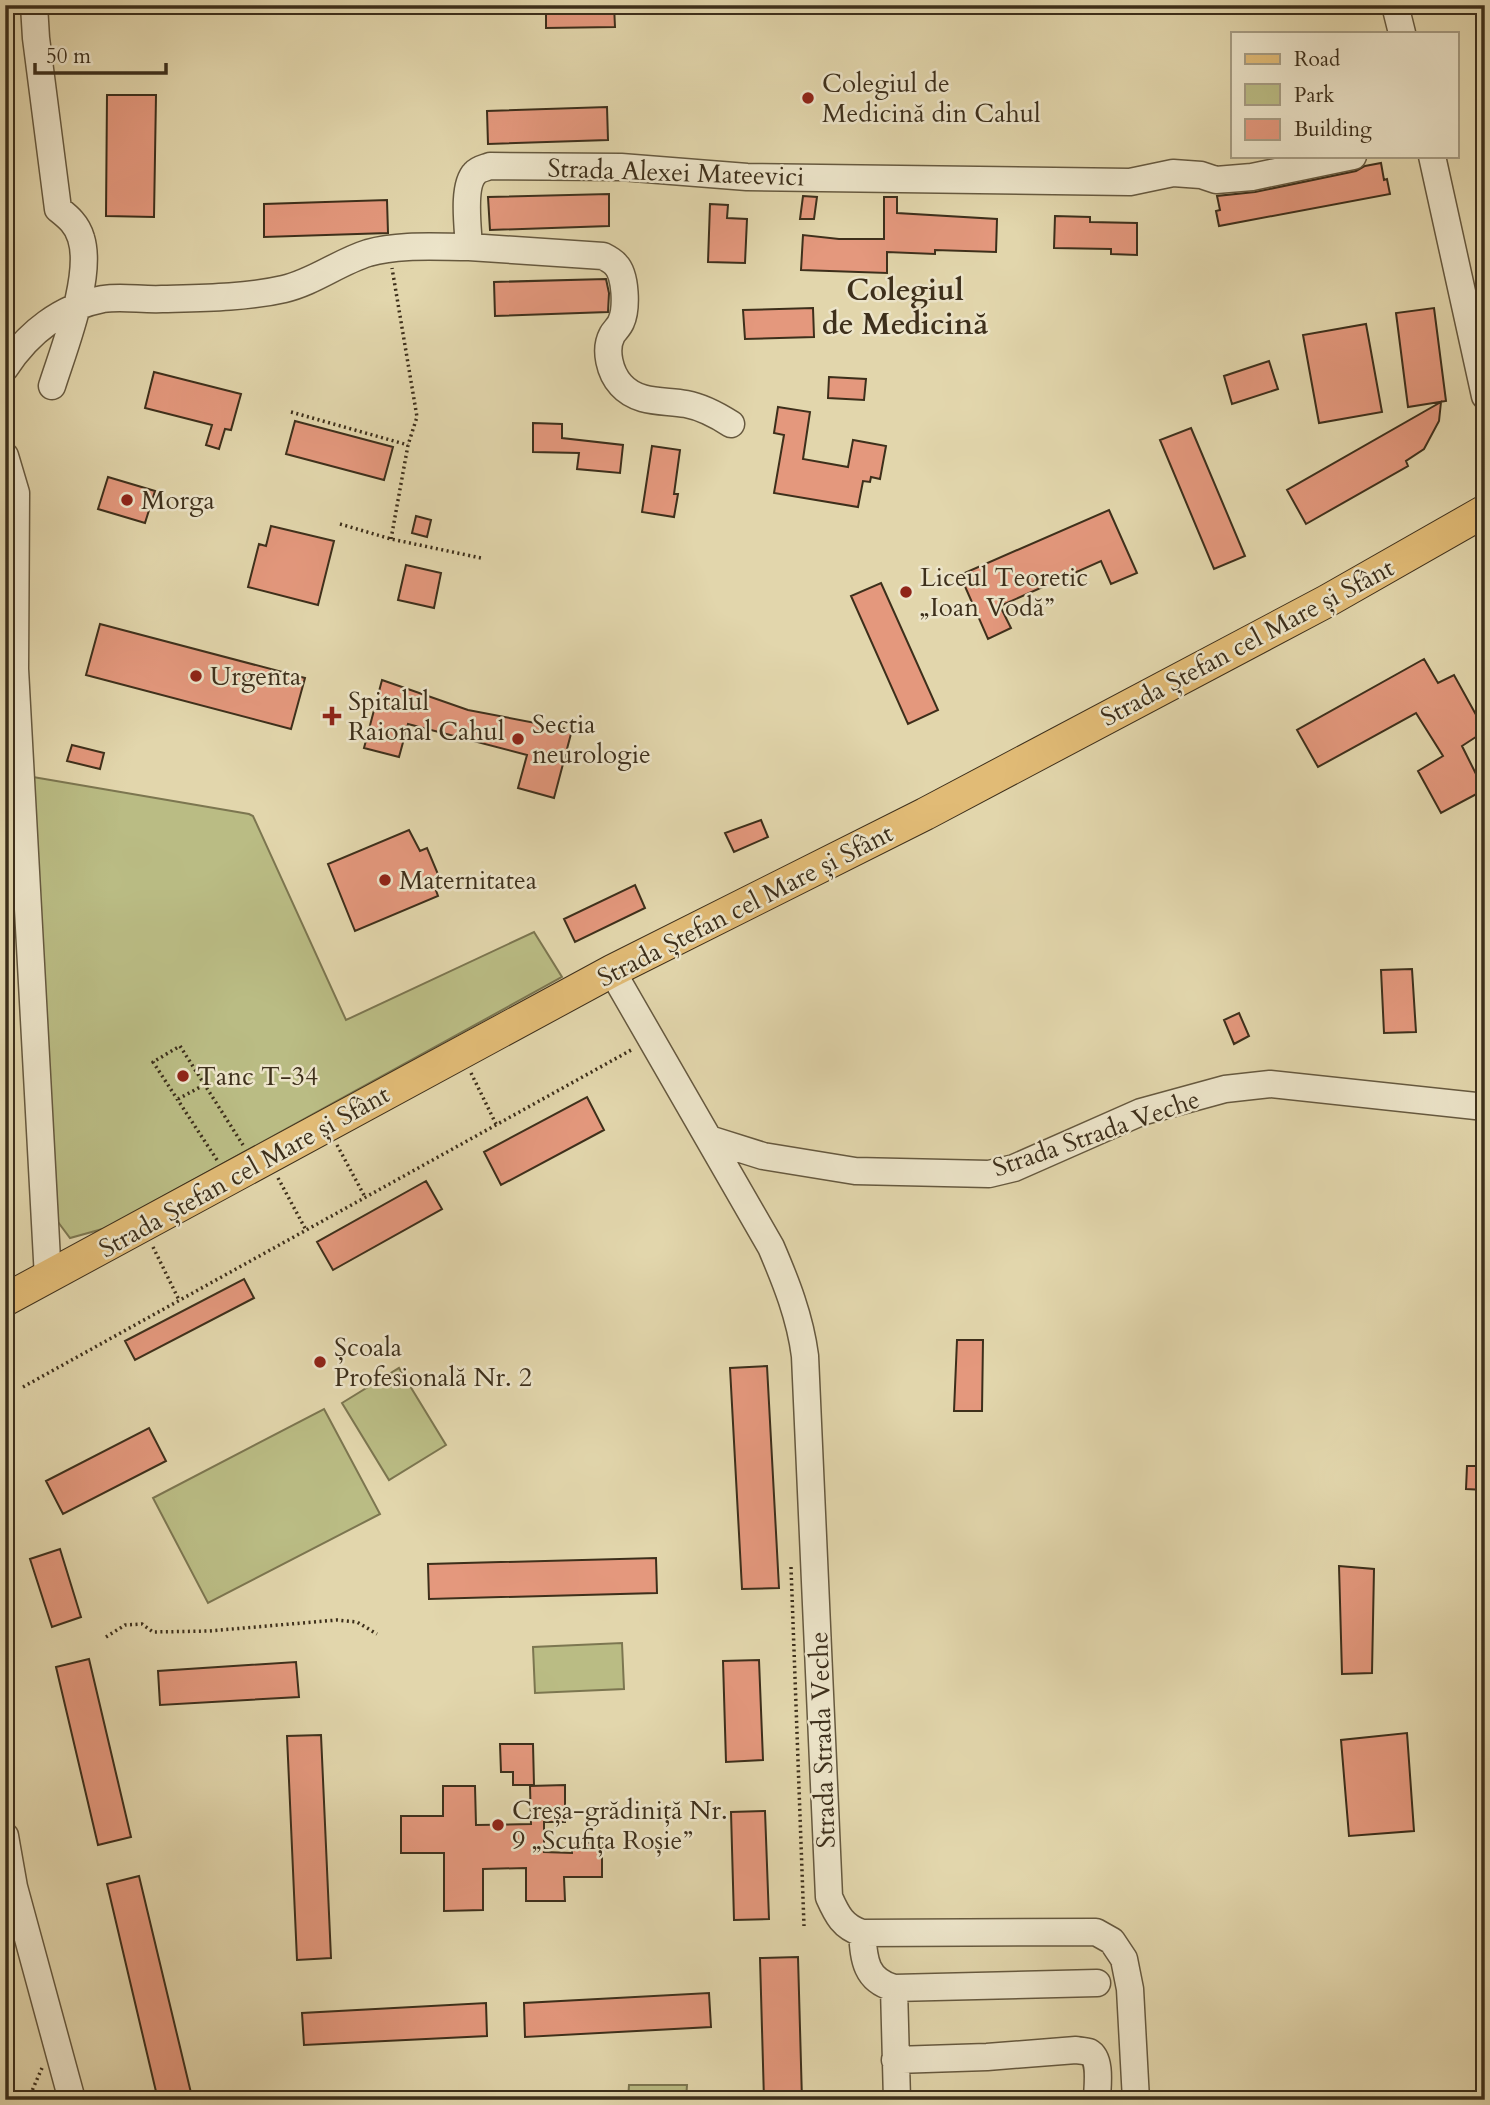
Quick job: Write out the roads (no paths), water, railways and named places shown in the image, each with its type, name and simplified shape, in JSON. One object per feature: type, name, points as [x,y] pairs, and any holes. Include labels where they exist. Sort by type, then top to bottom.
[{"type":"main road","name":"Strada Ștefan cel Mare și Sfânt","points":[[5,1300],[612,971],[937,808],[1327,601],[1485,511]]},
{"type":"street","points":[[34,5],[58,209],[74,222],[82,239],[83,278],[77,307],[52,386]]},
{"type":"street","points":[[36,38],[47,5]]},
{"type":"street","points":[[1395,5],[1402,32]]},
{"type":"street","name":"Strada Alexei Mateevici","points":[[469,247],[469,181],[476,170],[490,166],[621,167],[747,177],[1130,182],[1173,173],[1200,175],[1216,180],[1252,177],[1343,158]]},
{"type":"street","points":[[1432,158],[1485,396]]},
{"type":"street","points":[[5,368],[45,322],[77,307],[103,299],[221,296],[285,289],[330,272],[365,254],[389,248],[469,247],[603,256],[618,266],[625,304],[621,322],[610,338],[609,366],[620,384],[631,394],[646,400],[689,405],[715,414],[731,424]]},
{"type":"street","points":[[5,456],[16,493],[10,669],[48,1278]]},
{"type":"street","name":"Strada Strada Veche","points":[[612,971],[771,1247],[788,1287],[802,1332],[806,1370],[829,1897],[836,1915],[850,1929],[862,1933]]},
{"type":"street","name":"Strada Strada Veche","points":[[709,1139],[763,1156],[855,1171],[989,1174],[1014,1168],[1142,1112],[1225,1089],[1291,1086],[1485,1107]]},
{"type":"street","points":[[5,1836],[14,1888],[72,2100]]},
{"type":"street","points":[[1097,1983],[894,1988],[880,1984],[870,1972],[863,1959],[862,1933],[1096,1932],[1112,1941],[1124,1959],[1130,1989],[1136,2100]]},
{"type":"street","points":[[894,1988],[897,2100]]},
{"type":"street","points":[[895,2060],[1076,2050],[1089,2052],[1097,2066],[1097,2100]]},
{"type":"place","name":"Colegiul de Medicină din Cahul","points":[[808,98]]},
{"type":"place","name":"Morga","points":[[127,500]]},
{"type":"place","name":"Liceul Teoretic „Ioan Vodă”","points":[[906,592]]},
{"type":"place","name":"Urgenta","points":[[196,676]]},
{"type":"place","name":"Spitalul Raional Cahul","points":[[332,716]]},
{"type":"place","name":"Sectia neurologie","points":[[518,739]]},
{"type":"place","name":"Maternitatea","points":[[385,880]]},
{"type":"place","name":"Tanc T-34","points":[[183,1076]]},
{"type":"place","name":"Școala Profesională Nr. 2","points":[[320,1362]]},
{"type":"place","name":"Creșa-grădiniță Nr. 9 „Scufița Roșie”","points":[[498,1825]]},
{"type":"district","name":"Colegiul de Medicină","points":[[905,307]]}]
